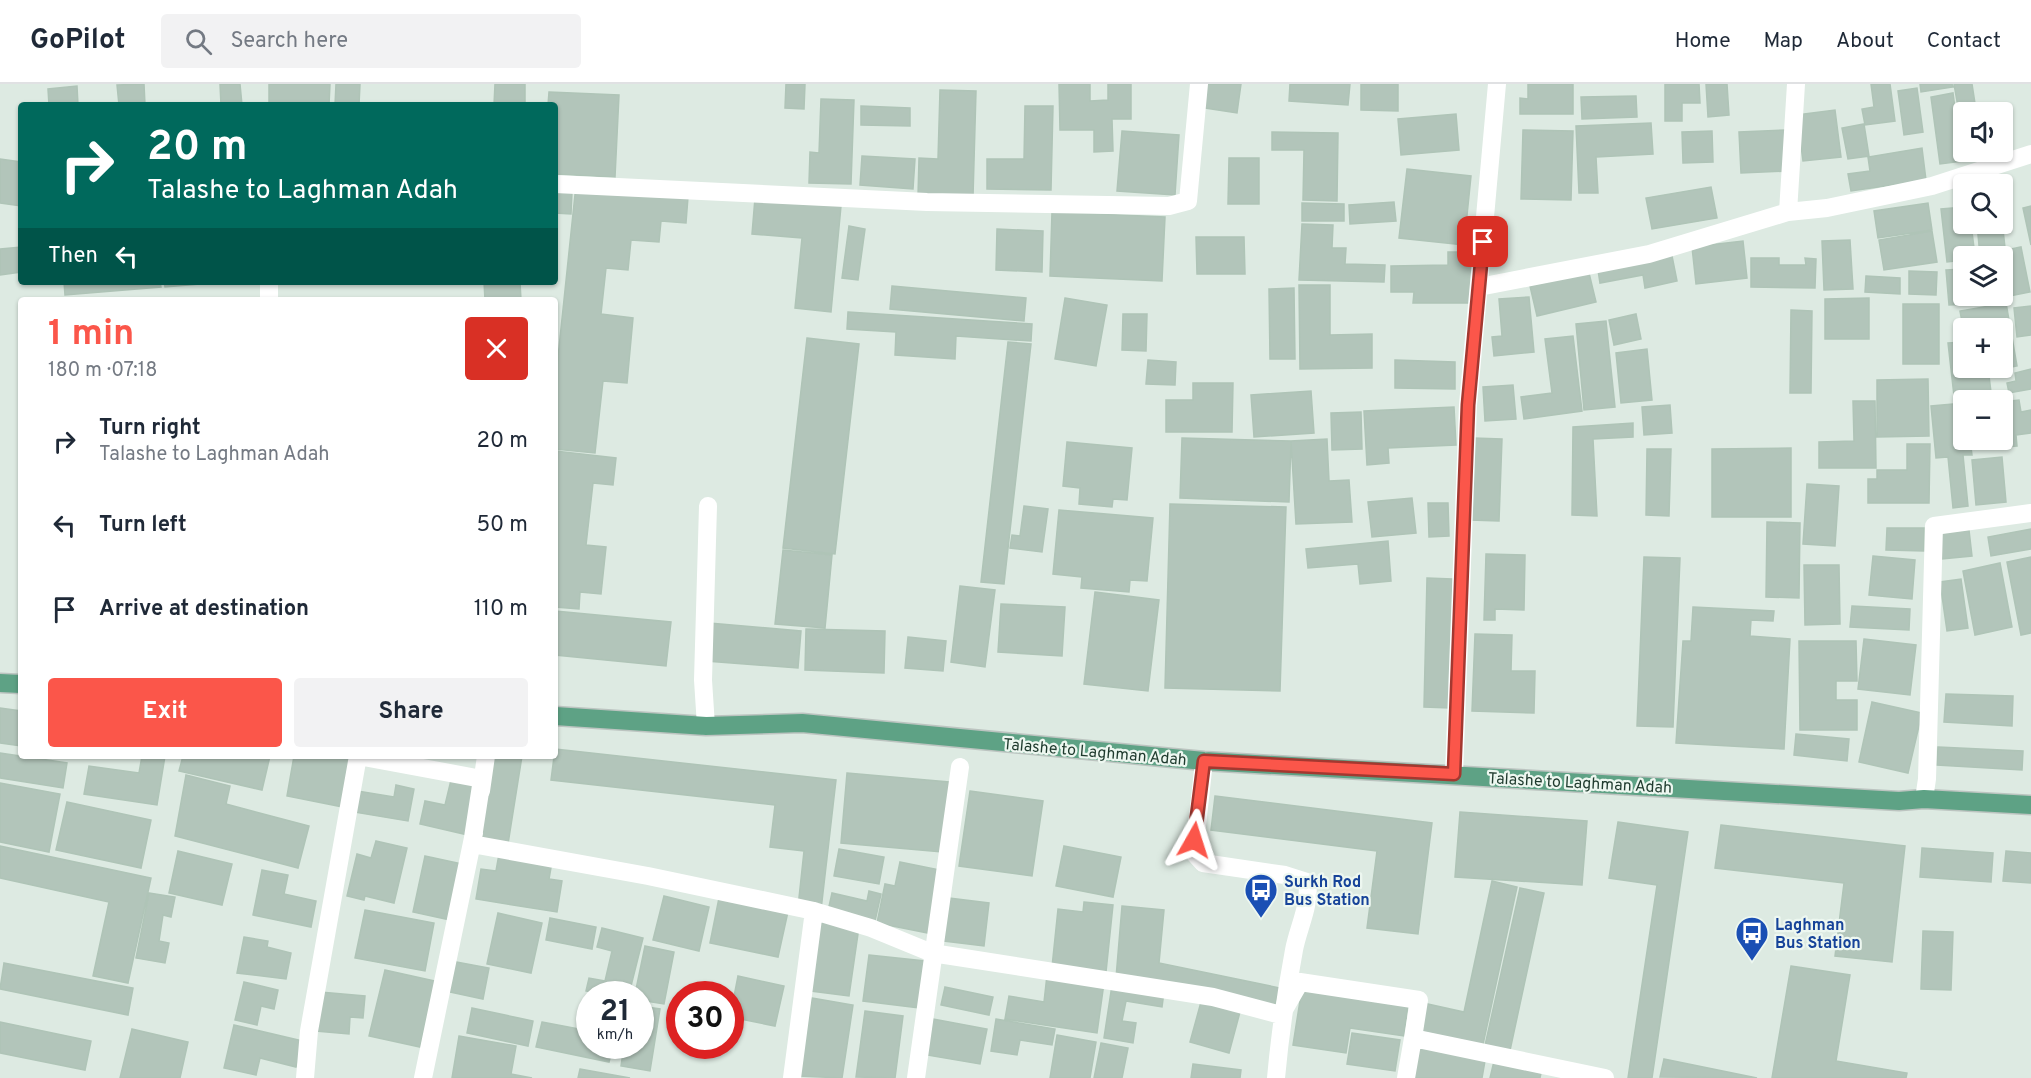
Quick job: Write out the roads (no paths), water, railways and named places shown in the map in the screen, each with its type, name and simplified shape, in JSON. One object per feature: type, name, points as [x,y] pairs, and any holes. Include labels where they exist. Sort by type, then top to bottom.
[{"type":"main road","points":[[0,683],[18,684]]},
{"type":"main road","name":"Talashe to Laghman Adah","points":[[558,716],[706,726],[802,723],[1204,761],[1899,801],[1924,799],[2031,805]]},
{"type":"street","points":[[558,184],[927,202],[1170,206],[1188,201],[1199,84]]},
{"type":"street","points":[[1454,774],[1468,405],[1497,84]]},
{"type":"street","points":[[1788,212],[1796,84]]},
{"type":"street","points":[[1479,287],[1649,254],[1788,212],[1827,208],[1932,186],[2031,154]]},
{"type":"street","points":[[706,726],[703,680],[708,506]]},
{"type":"street","points":[[1924,799],[1927,779],[1934,526],[2031,513]]},
{"type":"street","points":[[305,1078],[309,1031],[357,759]]},
{"type":"street","points":[[374,759],[482,780],[472,844]]},
{"type":"street","points":[[423,1078],[472,844],[486,759]]},
{"type":"street","points":[[1204,761],[1194,853],[1203,863],[1285,875],[1307,882],[1309,895],[1299,925],[1281,1015],[1276,1078]]},
{"type":"street","points":[[916,1078],[960,767]]},
{"type":"street","points":[[472,844],[648,876],[814,911],[871,928],[932,953],[1214,997],[1281,1015]]},
{"type":"street","points":[[792,1078],[814,911]]},
{"type":"street","points":[[1281,1015],[1300,981],[1419,1000],[1406,1078]]},
{"type":"street","points":[[1413,1038],[1605,1078]]},
{"type":"place","name":"Surkh Rod Bus Station","points":[[1261,919]]},
{"type":"place","name":"Laghman Bus Station","points":[[1752,962]]}]
